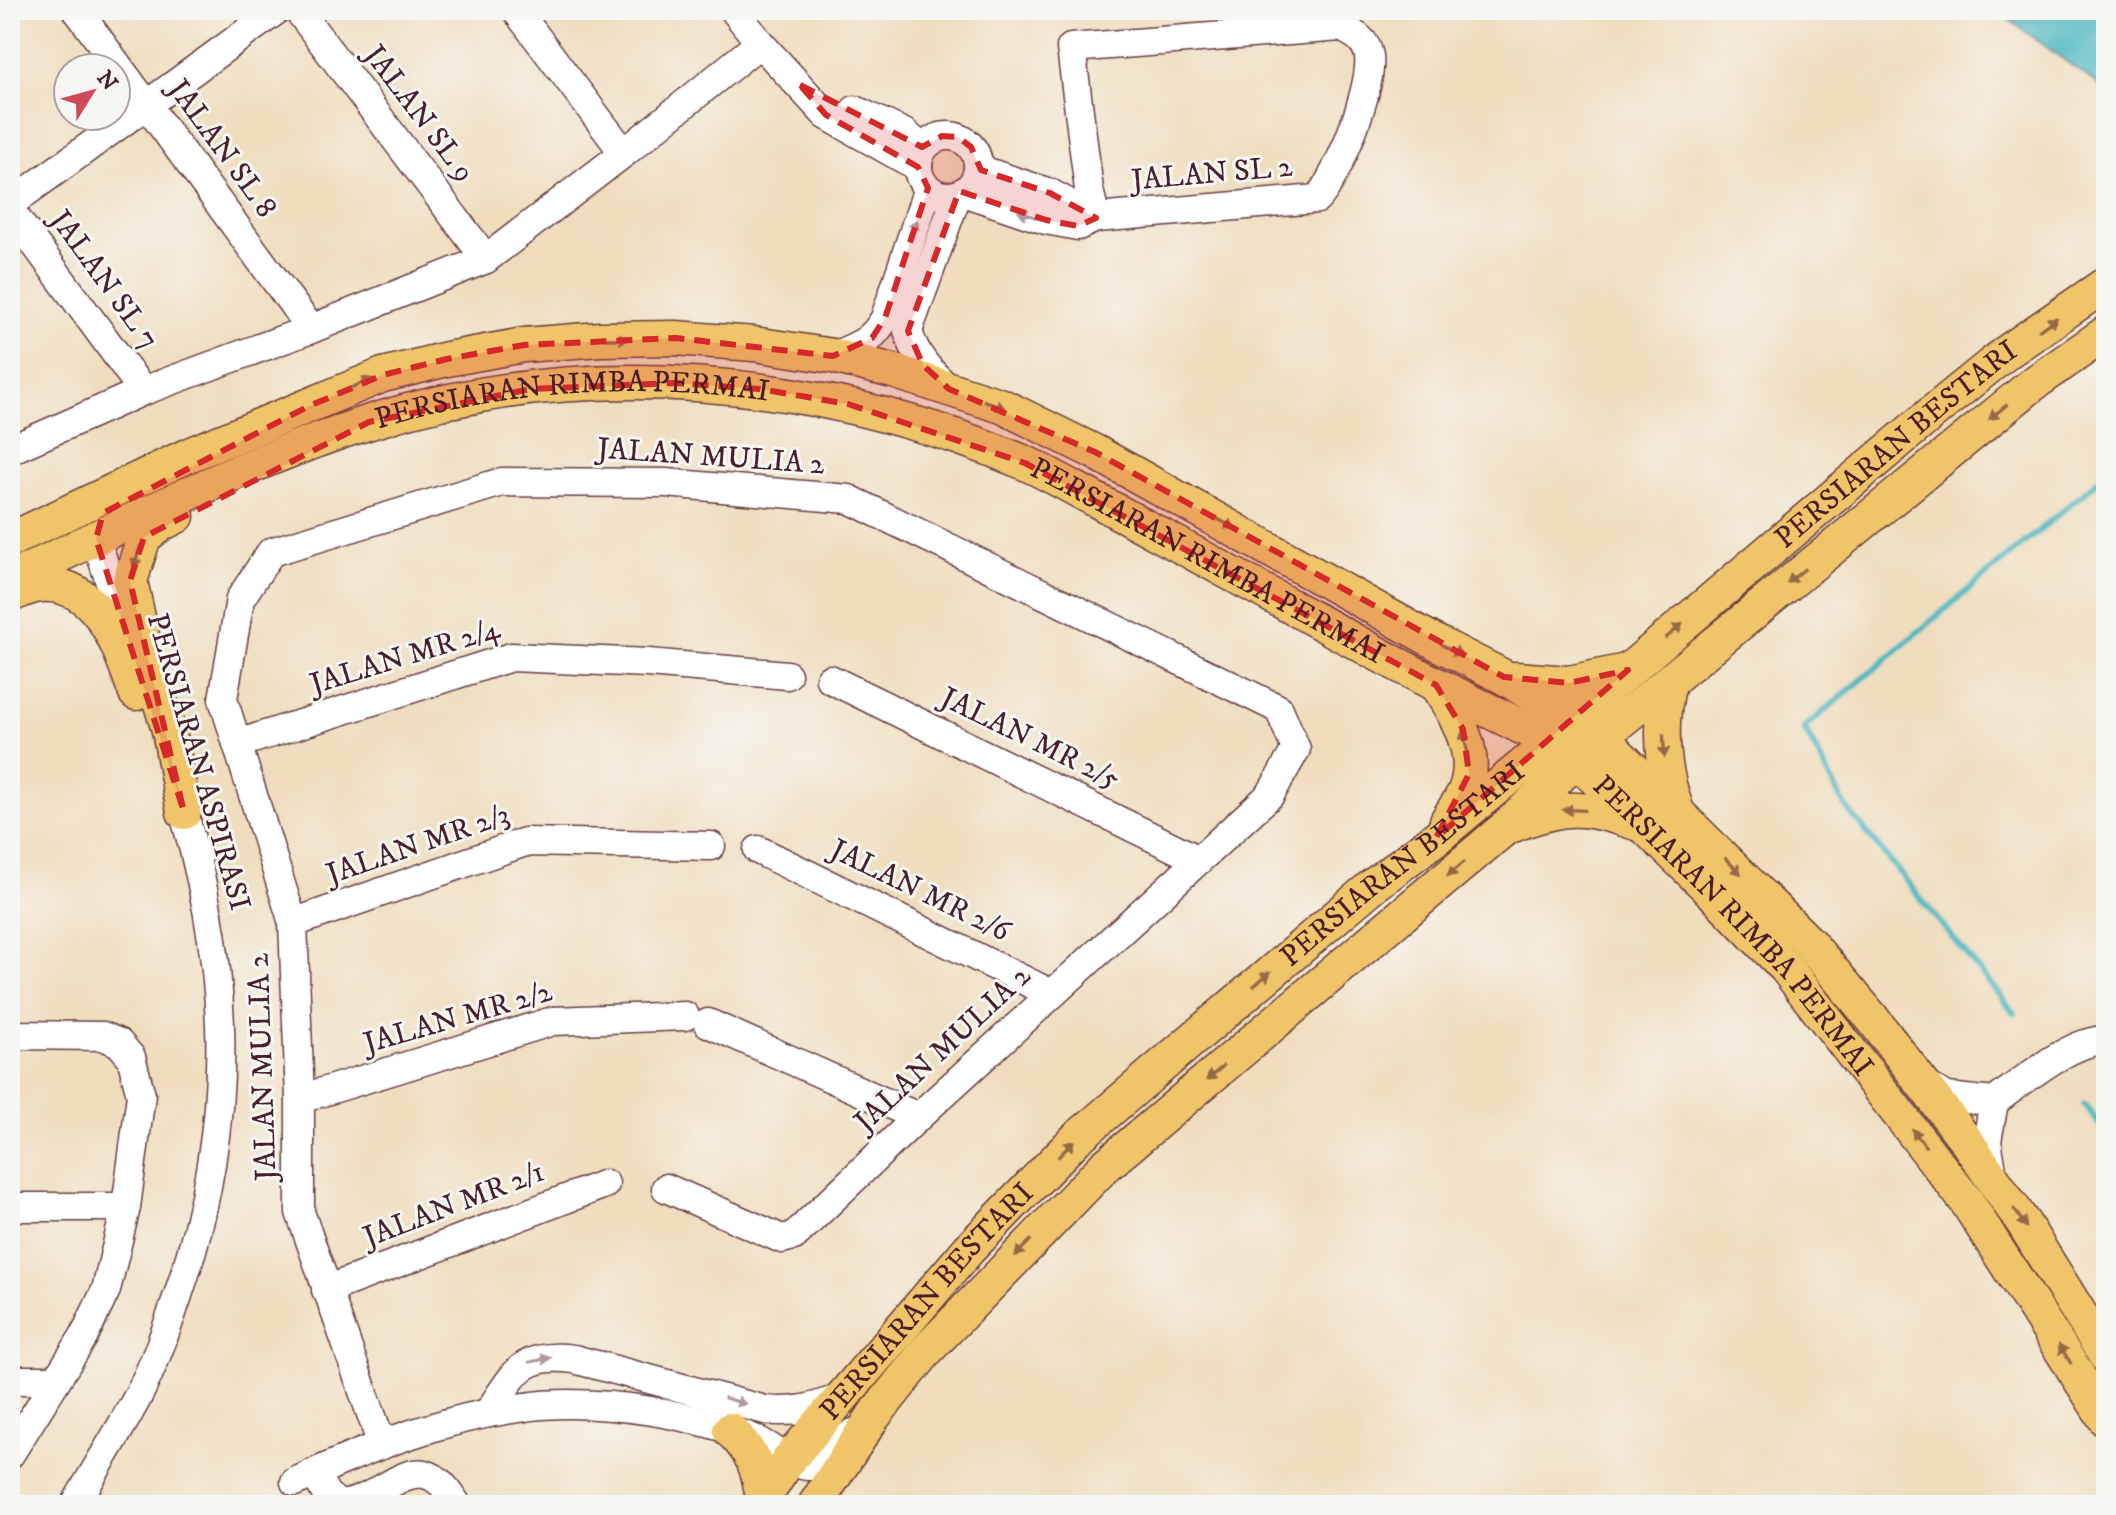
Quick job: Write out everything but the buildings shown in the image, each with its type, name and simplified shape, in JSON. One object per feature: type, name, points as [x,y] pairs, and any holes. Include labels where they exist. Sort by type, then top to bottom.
[{"type":"main road","name":"PERSIARAN BESTARI","points":[[815,1505],[873,1417],[927,1350],[1104,1167],[1505,828],[1628,670],[2007,352],[2106,284]]},
{"type":"main road","name":"PERSIARAN BESTARI","points":[[761,1502],[790,1458],[969,1249],[1076,1139],[1358,898],[1575,739],[1670,680],[2033,384],[2106,333]]},
{"type":"main road","name":"PERSIARAN RIMBA PERMAI","points":[[10,540],[191,454],[383,375],[524,345],[600,339],[676,338],[754,344],[833,356],[1002,406],[1095,452],[1439,644],[1504,677],[1575,739],[1677,811],[1810,944],[1922,1083],[2024,1224],[2106,1356]]},
{"type":"main road","name":"PERSIARAN RIMBA PERMAI","points":[[10,579],[279,455],[369,422],[455,401],[531,389],[591,384],[675,383],[760,389],[848,404],[1025,463],[1436,685],[1575,739],[1643,825],[1786,968],[1902,1115],[1967,1202],[2106,1420]]},
{"type":"main road","points":[[10,554],[76,525],[96,539],[103,513],[123,498],[219,456],[309,406]]},
{"type":"main road","points":[[184,812],[169,730],[147,658],[130,581],[144,537],[161,524],[369,422]]},
{"type":"main road","points":[[10,595],[39,585],[61,587],[82,597],[99,612],[116,638],[158,762],[184,812]]},
{"type":"main road","points":[[1504,677],[1569,683],[1628,670]]},
{"type":"main road","points":[[1670,680],[1662,718],[1663,740],[1669,788],[1677,811]]},
{"type":"main road","points":[[1436,685],[1463,729],[1469,774],[1464,792],[1436,838]]},
{"type":"main road","points":[[1505,828],[1547,811],[1574,808],[1643,825]]},
{"type":"main road","points":[[730,1430],[748,1448],[757,1466],[761,1502]]},
{"type":"street","name":"JALAN SL 8","points":[[77,10],[311,329]]},
{"type":"street","points":[[10,207],[277,10]]},
{"type":"street","name":"JALAN SL 9","points":[[298,10],[486,259]]},
{"type":"street","points":[[516,10],[624,153]]},
{"type":"street","points":[[734,10],[800,85],[906,134],[941,195],[966,185]]},
{"type":"street","name":"JALAN SL 2","points":[[966,185],[1050,193],[1096,218],[1317,199],[1332,180],[1365,94],[1369,56],[1361,38],[1341,27],[1071,48],[1089,190],[1096,218]]},
{"type":"street","points":[[10,450],[143,391],[311,329],[486,259],[760,43]]},
{"type":"street","points":[[833,356],[859,345],[877,332],[885,318],[928,143],[942,136],[958,137],[976,153],[908,331],[923,365],[949,389]]},
{"type":"street","name":"JALAN SL 7","points":[[10,207],[143,391]]},
{"type":"street","name":"JALAN MULIA 2","points":[[382,1445],[300,1212],[300,1099],[293,923],[223,699],[240,599],[271,552],[502,482],[666,483],[849,499],[1279,709],[1296,749],[1270,795],[918,1117],[794,1236],[782,1239],[666,1188]]},
{"type":"street","name":"PERSIARAN ASPIRASI","points":[[75,1505],[136,1399],[168,1324],[194,1249],[212,1168],[221,1098],[218,977],[207,900],[184,812],[96,539]]},
{"type":"street","name":"JALAN MR 2/4","points":[[237,744],[511,657],[648,663],[787,675]]},
{"type":"street","name":"JALAN MR 2/5","points":[[830,679],[1199,860]]},
{"type":"street","name":"JALAN MR 2/3","points":[[293,923],[525,842],[711,846]]},
{"type":"street","name":"JALAN MR 2/6","points":[[758,850],[1052,994]]},
{"type":"street","name":"JALAN MR 2/2","points":[[300,1099],[553,1021],[696,1019],[918,1117]]},
{"type":"street","points":[[10,1035],[103,1036],[119,1043],[131,1057],[141,1095],[126,1207],[106,1290],[84,1336],[10,1454]]},
{"type":"street","points":[[1922,1083],[1947,1097],[1994,1102],[2069,1051],[2091,1040],[2106,1040]]},
{"type":"street","points":[[1993,1180],[1987,1141],[1994,1102]]},
{"type":"street","name":"JALAN MR 2/1","points":[[326,1290],[605,1184]]},
{"type":"street","points":[[10,1207],[126,1207]]},
{"type":"street","points":[[488,1413],[527,1362],[549,1356],[574,1359],[765,1410],[801,1411],[844,1397]]},
{"type":"street","points":[[10,1380],[56,1380]]},
{"type":"street","points":[[457,1505],[446,1486],[433,1475],[418,1473],[388,1484],[354,1503],[339,1505],[305,1478],[382,1445],[488,1413],[527,1406],[651,1411],[730,1430],[758,1441],[803,1466],[816,1465],[873,1417]]},
{"type":"highlighted area","points":[[800,85],[922,147],[942,136],[958,137],[971,147],[981,170],[1050,193],[1096,218],[1078,226],[1046,220],[959,191],[908,331],[923,365],[949,389],[1095,452],[1504,677],[1569,683],[1628,670],[1436,838],[1469,774],[1463,729],[1436,685],[1025,463],[848,404],[760,389],[675,383],[531,389],[369,422],[144,537],[130,581],[184,812],[96,539],[103,513],[309,406],[383,375],[447,359],[524,345],[676,338],[833,356],[872,338],[885,318],[928,188],[918,167],[826,115]]},
{"type":"water","points":[[1996,10],[2106,10],[2106,99],[2098,85]]},
{"type":"waterway","points":[[2014,1013],[1845,806],[1804,728],[2106,474]]},
{"type":"waterway","points":[[2084,1104],[2106,1132]]}]
